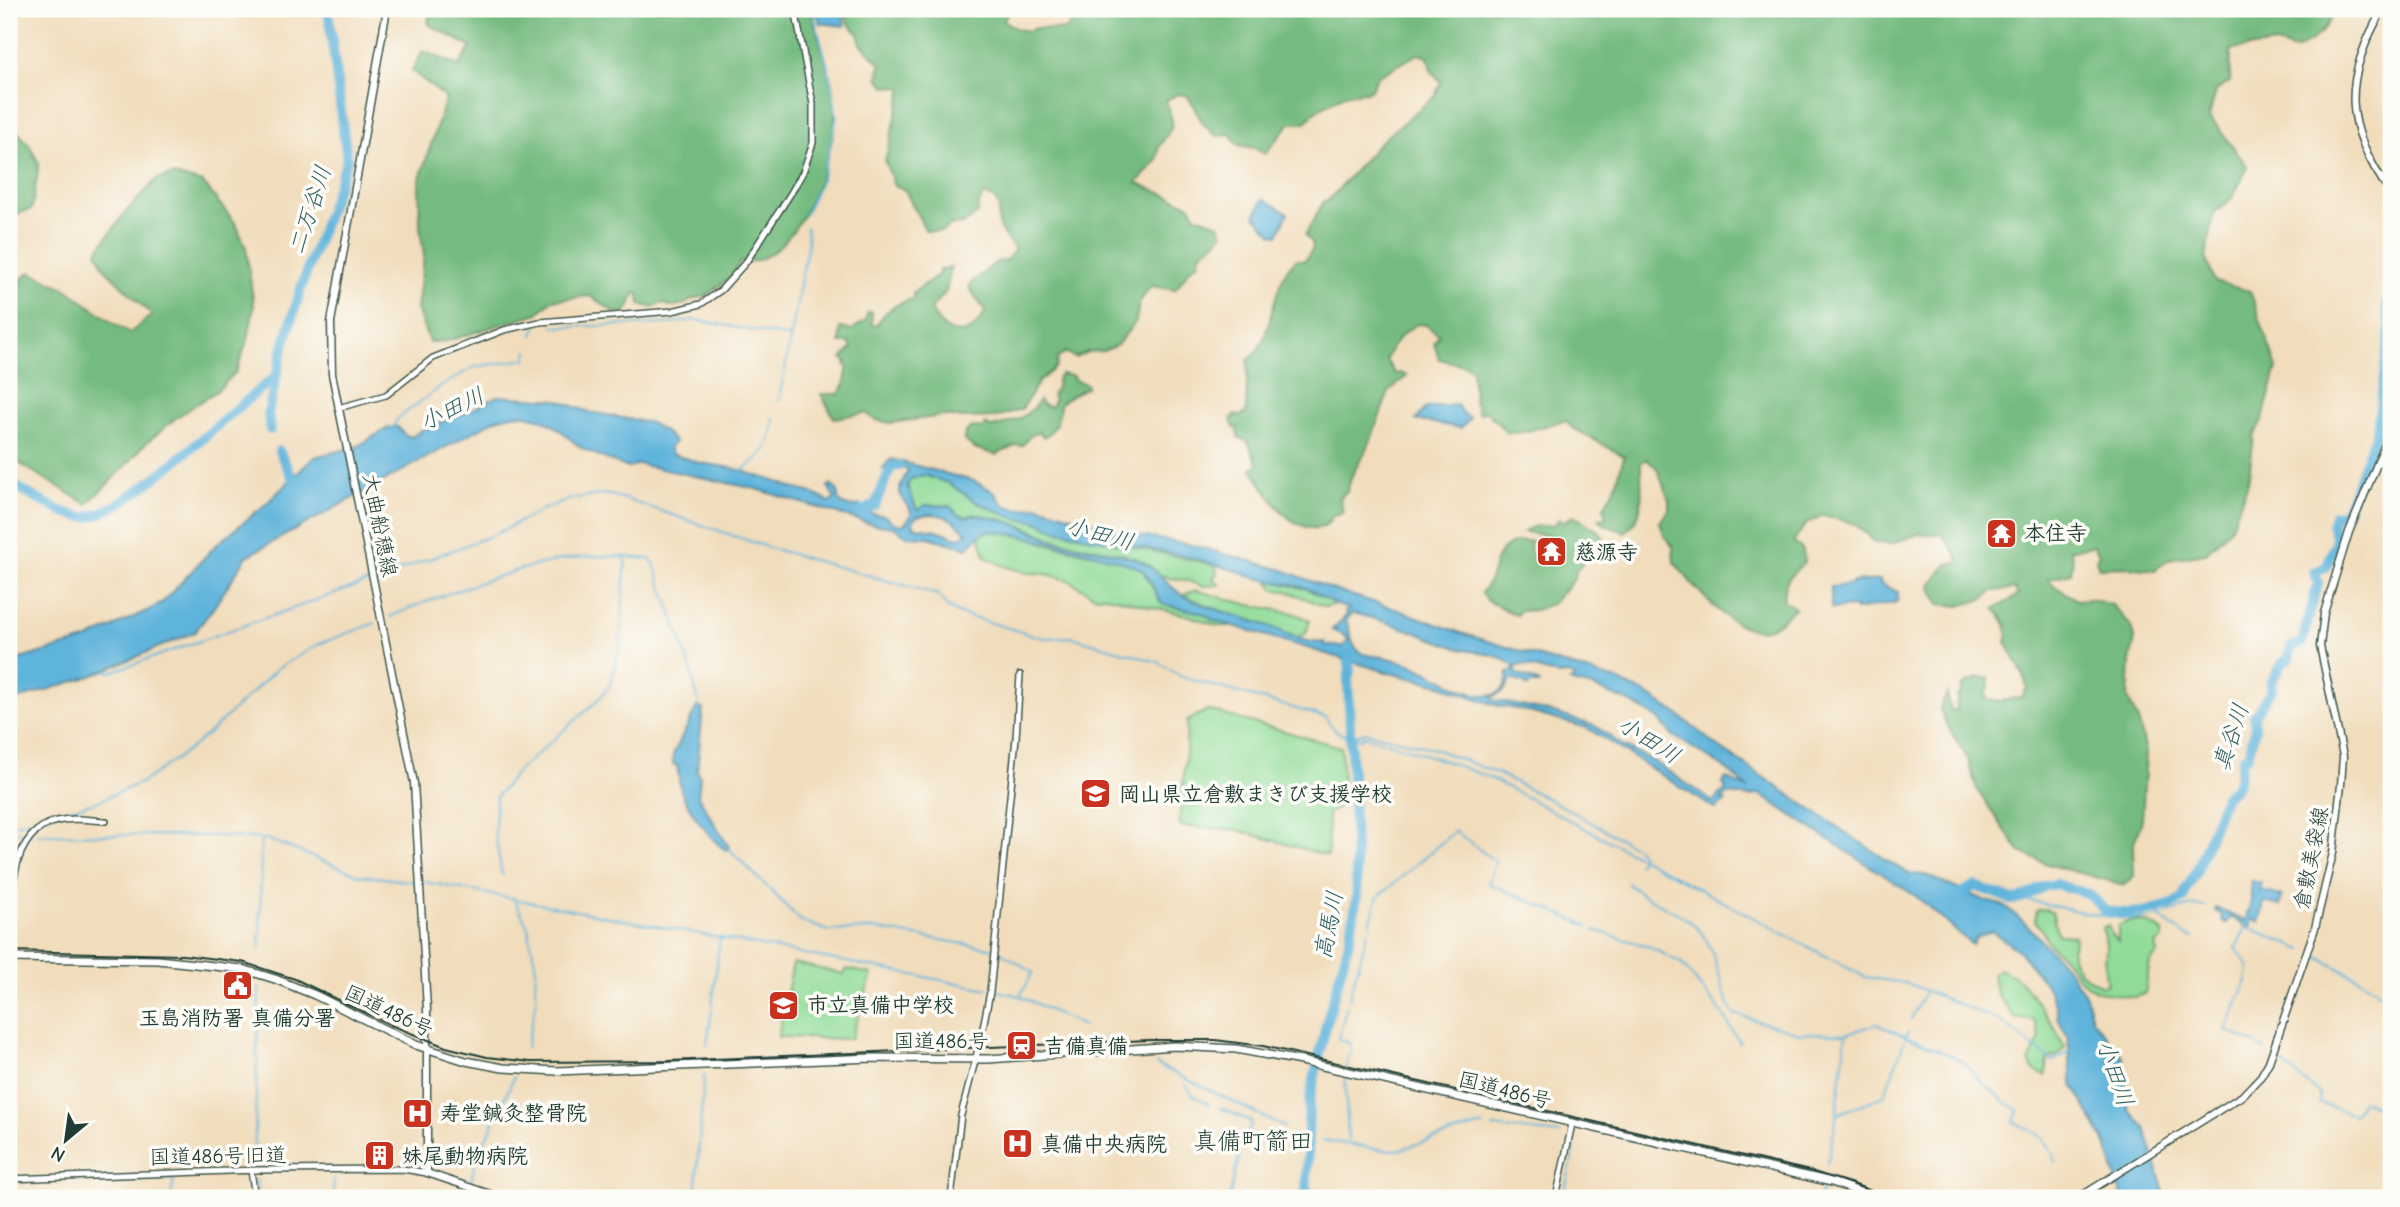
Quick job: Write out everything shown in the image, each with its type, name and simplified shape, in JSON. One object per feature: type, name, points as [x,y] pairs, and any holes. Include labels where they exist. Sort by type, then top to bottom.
[{"type":"highway","name":"国道486号","points":[[11,958],[158,960],[242,969],[315,995],[388,1033],[428,1050],[503,1068],[557,1071],[872,1058],[975,1059],[1151,1047],[1224,1048],[1278,1056],[1832,1182],[1876,1198]]},
{"type":"main road","name":"大曲船穂線","points":[[387,9],[331,322],[331,366],[414,783],[428,1050],[427,1173]]},
{"type":"main road","points":[[2383,9],[2366,40],[2358,62],[2354,109],[2362,146],[2374,170],[2391,192]]},
{"type":"main road","name":"倉敷美袋線","points":[[2078,1198],[2222,1111],[2254,1085],[2269,1062],[2315,928],[2333,853],[2343,756],[2320,646],[2321,628],[2349,533],[2391,430]]},
{"type":"main road","points":[[427,1173],[502,1198]]},
{"type":"street","points":[[9,14],[22,9]]},
{"type":"street","points":[[339,411],[386,395],[433,358],[516,326],[672,311],[701,304],[721,290],[746,262],[791,193],[803,172],[813,143],[813,104],[795,9]]},
{"type":"street","points":[[951,1198],[961,1115],[990,990],[1020,675]]},
{"type":"street","points":[[11,958],[16,863],[23,847],[37,831],[59,820],[106,821]]},
{"type":"street","points":[[1556,1198],[1572,1124]]},
{"type":"street","name":"国道486号旧道","points":[[9,1178],[251,1170],[403,1169],[427,1173]]},
{"type":"street","points":[[251,1170],[255,1198]]},
{"type":"green space","points":[[431,9],[486,9],[496,17],[511,9],[811,9],[830,74],[835,114],[828,156],[808,207],[794,230],[778,248],[760,259],[741,261],[730,278],[706,296],[692,299],[685,304],[671,307],[663,303],[652,307],[640,305],[639,294],[636,293],[626,312],[615,313],[590,296],[552,300],[538,313],[447,341],[429,342],[417,309],[424,256],[419,182],[446,98],[412,71],[423,51],[459,66],[471,47],[428,24]]},
{"type":"green space","points":[[844,9],[985,9],[991,13],[1009,10],[1003,20],[1017,29],[1029,31],[1035,28],[1066,30],[1079,9],[2336,9],[2320,34],[2295,50],[2276,44],[2231,50],[2230,82],[2216,91],[2209,116],[2248,167],[2232,198],[2214,213],[2206,258],[2215,282],[2250,291],[2277,368],[2262,421],[2254,436],[2248,482],[2230,529],[2206,553],[2169,559],[2155,570],[2099,568],[2096,560],[2099,554],[2094,545],[2073,549],[2070,550],[2073,558],[2071,573],[2048,579],[2077,600],[2090,599],[2112,605],[2132,627],[2135,638],[2130,662],[2128,698],[2140,726],[2146,752],[2142,820],[2133,846],[2134,877],[2124,885],[2047,864],[2020,852],[1977,790],[1968,759],[1940,709],[1947,694],[1951,711],[1956,710],[1962,686],[1977,678],[1989,678],[1985,694],[1987,700],[2002,701],[2022,697],[2027,688],[2023,674],[2006,642],[2006,624],[1995,609],[2018,595],[2015,589],[1993,591],[1983,599],[1959,606],[1939,604],[1931,588],[1932,583],[1947,564],[1958,563],[1959,560],[1942,534],[1919,534],[1890,544],[1876,543],[1855,524],[1823,515],[1806,524],[1793,542],[1803,550],[1804,563],[1788,579],[1783,595],[1784,601],[1795,608],[1774,626],[1760,630],[1746,627],[1718,610],[1674,562],[1673,547],[1665,537],[1660,522],[1669,510],[1669,501],[1657,468],[1646,459],[1641,463],[1640,509],[1632,525],[1625,532],[1605,525],[1599,519],[1606,517],[1604,507],[1616,485],[1624,456],[1571,427],[1567,421],[1523,432],[1507,433],[1486,411],[1479,414],[1474,401],[1472,370],[1465,365],[1439,359],[1434,343],[1439,335],[1426,325],[1417,324],[1398,339],[1386,360],[1395,374],[1407,376],[1389,392],[1368,447],[1353,473],[1347,491],[1340,498],[1343,513],[1333,515],[1328,523],[1314,528],[1290,519],[1278,507],[1252,469],[1258,464],[1248,442],[1238,437],[1237,427],[1234,428],[1231,419],[1235,415],[1246,413],[1248,360],[1263,340],[1287,270],[1296,260],[1305,260],[1313,248],[1312,242],[1305,235],[1324,201],[1327,202],[1381,141],[1435,96],[1441,82],[1431,70],[1428,57],[1418,54],[1377,77],[1371,89],[1366,92],[1346,94],[1317,110],[1305,123],[1290,123],[1265,154],[1255,148],[1238,145],[1230,134],[1216,136],[1203,124],[1188,96],[1178,94],[1166,100],[1172,120],[1171,129],[1159,147],[1157,160],[1137,183],[1190,205],[1196,216],[1219,224],[1223,233],[1200,254],[1199,262],[1190,269],[1175,290],[1151,286],[1139,303],[1136,321],[1117,345],[1104,351],[1087,352],[1075,358],[1066,352],[1058,358],[1056,367],[1039,381],[1022,409],[997,417],[942,416],[891,423],[876,420],[866,413],[834,418],[821,394],[839,394],[844,386],[848,367],[842,358],[852,348],[849,343],[840,343],[840,328],[852,330],[866,320],[867,313],[870,312],[872,325],[877,325],[883,315],[892,308],[913,299],[913,293],[939,274],[939,270],[951,267],[946,292],[931,308],[941,324],[951,331],[957,333],[970,330],[985,313],[969,285],[995,263],[1008,259],[1015,249],[1001,230],[998,220],[999,206],[993,198],[984,195],[978,205],[978,213],[969,221],[952,225],[943,231],[926,231],[905,190],[894,185],[885,161],[903,88],[886,86],[878,78],[881,64],[861,44],[858,33],[848,23]]},
{"type":"green space","points":[[9,122],[30,146],[39,164],[32,209],[19,213],[9,212]]},
{"type":"green space","points":[[173,175],[203,183],[236,224],[246,248],[254,307],[248,339],[236,372],[218,390],[177,417],[144,445],[87,504],[9,457],[9,289],[30,272],[65,288],[130,333],[152,315],[104,268],[97,251],[126,212],[157,179]]},
{"type":"green space","points":[[1061,374],[1073,376],[1074,380],[1086,384],[1087,387],[1060,404],[1052,431],[1044,437],[1039,432],[1030,436],[1022,446],[1017,445],[996,455],[974,448],[964,440],[965,433],[971,427],[982,429],[986,424],[990,427],[997,426],[1019,419],[1034,408],[1039,400],[1043,405],[1051,407],[1054,400],[1052,395]]},
{"type":"green space","points":[[923,475],[948,483],[978,503],[1012,517],[1035,521],[1057,530],[1215,565],[1217,573],[1213,578],[1220,585],[1203,586],[1170,578],[1124,555],[1053,539],[1025,527],[985,516],[974,514],[966,517],[957,514],[950,506],[926,505],[917,511],[907,485],[911,479]]},
{"type":"green space","points":[[1574,516],[1599,531],[1604,539],[1577,569],[1574,579],[1552,604],[1535,610],[1520,611],[1516,615],[1486,600],[1481,593],[1501,551],[1507,545],[1531,541],[1533,557],[1547,561],[1561,551],[1561,542],[1556,537],[1524,532],[1532,527],[1554,525],[1559,519],[1562,522]]},
{"type":"green space","points":[[989,531],[1030,537],[1044,543],[1114,558],[1142,569],[1162,604],[1202,613],[1213,620],[1234,626],[1218,626],[1190,616],[1093,595],[1068,580],[1047,574],[1027,573],[1001,565],[985,556],[979,535]]},
{"type":"green space","points":[[1268,580],[1315,591],[1335,604],[1326,607],[1287,591],[1275,590]]},
{"type":"green space","points":[[1195,590],[1293,613],[1310,620],[1306,633],[1298,638],[1183,595]]},
{"type":"green space","points":[[1207,710],[1341,747],[1344,803],[1328,814],[1328,856],[1237,830],[1181,826],[1179,823],[1187,721]]},
{"type":"green space","points":[[2046,909],[2052,912],[2058,935],[2074,936],[2072,956],[2078,969],[2103,986],[2107,984],[2106,942],[2102,928],[2108,925],[2111,934],[2118,941],[2118,926],[2124,923],[2147,923],[2163,932],[2163,940],[2155,945],[2157,954],[2150,962],[2145,993],[2135,997],[2107,993],[2097,991],[2084,983],[2050,944],[2035,921],[2037,910]]},
{"type":"green space","points":[[793,963],[844,974],[846,969],[872,974],[851,1039],[778,1037]]},
{"type":"green space","points":[[1998,969],[2014,976],[2028,990],[2065,1047],[2048,1059],[2046,1076],[2035,1071],[2029,1062],[2040,1039],[2035,1021],[2014,1017],[1996,993],[1993,974]]},
{"type":"water","points":[[816,9],[842,9],[845,26],[820,23]]},
{"type":"water","points":[[1263,199],[1288,213],[1278,235],[1273,234],[1255,216]]},
{"type":"water","name":"小田川","points":[[498,396],[558,400],[589,412],[651,423],[675,442],[669,448],[672,454],[700,463],[733,468],[809,492],[830,502],[835,499],[828,486],[831,485],[838,491],[838,499],[842,504],[852,507],[860,505],[873,514],[885,516],[894,523],[903,525],[911,514],[900,490],[908,469],[882,469],[891,459],[974,481],[993,491],[1003,504],[1010,507],[1019,509],[1039,506],[1101,525],[1108,530],[1192,545],[1283,570],[1461,633],[1616,680],[1645,693],[1676,713],[1717,746],[1894,865],[1910,874],[1925,875],[1986,901],[2005,906],[2029,927],[2067,968],[2086,996],[2092,1019],[2123,1057],[2128,1109],[2145,1128],[2166,1198],[2122,1198],[2106,1144],[2072,1083],[2068,1037],[2057,1017],[2057,1009],[2046,984],[2019,951],[1992,931],[1976,938],[1972,945],[1917,897],[1759,794],[1749,797],[1728,794],[1722,799],[1726,801],[1715,809],[1587,728],[1498,706],[1436,684],[1390,673],[1213,620],[1202,613],[1162,604],[1143,571],[1117,561],[1016,535],[987,531],[967,548],[928,537],[907,536],[893,527],[871,524],[756,489],[638,464],[628,468],[582,448],[556,427],[536,417],[517,414],[489,423],[247,556],[195,632],[91,676],[9,702],[9,662],[86,640],[161,604],[216,545],[267,503],[314,457],[356,447],[388,428],[398,427],[405,435],[412,437],[428,427],[463,414]],"holes":[[[923,475],[948,483],[978,503],[1017,519],[1035,521],[1057,530],[1092,538],[1185,556],[1252,577],[1306,588],[1349,609],[1345,611],[1347,615],[1332,630],[1346,636],[1348,641],[1342,647],[1303,640],[1205,605],[1184,596],[1152,568],[1128,556],[1051,539],[986,516],[966,517],[957,514],[950,506],[926,505],[917,510],[907,485],[911,479]],[[931,514],[947,517],[967,534],[958,538],[937,530],[914,527],[913,521],[917,516]],[[1352,613],[1366,616],[1457,648],[1496,656],[1514,667],[1508,672],[1504,687],[1495,694],[1468,692],[1425,670],[1362,653],[1353,643],[1346,621]],[[1524,665],[1558,675],[1570,674],[1575,678],[1570,681],[1572,682],[1593,687],[1630,702],[1659,719],[1671,734],[1726,769],[1749,789],[1726,778],[1723,783],[1726,789],[1713,802],[1652,760],[1623,746],[1595,726],[1554,713],[1493,700],[1492,697],[1503,692],[1512,679],[1528,687],[1530,684],[1540,683],[1515,673],[1516,666]]]},
{"type":"water","points":[[1457,405],[1462,413],[1470,418],[1461,428],[1416,420],[1426,408]]},
{"type":"water","points":[[1880,580],[1881,584],[1898,592],[1897,602],[1856,610],[1855,607],[1831,609],[1831,587]]},
{"type":"water","points":[[697,707],[703,709],[697,770],[700,778],[698,796],[729,847],[726,850],[708,833],[689,808],[681,790],[677,766],[673,764],[673,755]]},
{"type":"water","points":[[2251,881],[2261,883],[2261,891],[2282,896],[2280,906],[2264,902],[2260,923],[2252,919],[2250,929],[2231,917],[2227,923],[2223,923],[2221,914],[2215,911],[2216,908],[2245,921],[2251,901]]},
{"type":"waterway","name":"二万谷川","points":[[270,430],[268,414],[282,352],[302,285],[347,160],[328,9]]},
{"type":"waterway","points":[[805,215],[821,180],[837,117],[828,67],[812,9]]},
{"type":"waterway","points":[[779,401],[808,242],[806,227]]},
{"type":"waterway","name":"真谷川","points":[[2391,230],[2391,250]]},
{"type":"waterway","name":"真谷川","points":[[2391,294],[2387,309],[2391,324]]},
{"type":"waterway","points":[[553,327],[666,324],[696,320],[789,337]]},
{"type":"waterway","name":"真谷川","points":[[1954,897],[1975,886],[2013,900],[2056,884],[2089,894],[2104,910],[2125,913],[2155,910],[2184,899],[2225,796],[2235,788],[2239,780],[2243,757],[2248,756],[2255,728],[2254,716],[2272,689],[2271,683],[2283,662],[2289,659],[2291,647],[2302,643],[2318,583],[2314,572],[2326,567],[2336,542],[2332,524],[2334,515],[2345,514],[2377,431],[2391,324]]},
{"type":"waterway","points":[[533,335],[536,326]]},
{"type":"waterway","name":"小田川","points":[[393,428],[397,419],[442,386],[474,367],[526,359],[528,351]]},
{"type":"waterway","name":"二万谷川","points":[[9,481],[35,498],[68,513],[86,517],[104,512],[181,457],[275,377]]},
{"type":"waterway","points":[[741,472],[766,449],[772,436],[774,417]]},
{"type":"waterway","name":"二万谷川","points":[[279,451],[298,489]]},
{"type":"waterway","points":[[857,513],[875,505],[891,467],[899,466]]},
{"type":"waterway","points":[[376,579],[498,533],[544,509],[571,499],[605,494],[770,548],[939,595],[947,607],[960,614],[1043,638],[1072,637],[1158,662],[1182,677],[1325,717],[1336,731],[1342,734],[1355,735],[1365,732],[1432,748],[1497,773],[1564,807],[1638,849],[1642,856],[1638,864]]},
{"type":"waterway","points":[[390,617],[470,586],[537,565],[600,556],[649,559],[654,563],[691,670],[700,709]]},
{"type":"waterway","points":[[502,875],[495,835],[496,797],[517,772],[598,700],[610,685],[620,646],[626,557]]},
{"type":"waterway","points":[[106,671],[111,672],[371,581]]},
{"type":"waterway","points":[[9,826],[99,801],[144,781],[210,732],[278,668],[319,644],[375,623]]},
{"type":"waterway","name":"高馬川","points":[[1306,1198],[1309,1103],[1326,1025],[1350,938],[1357,897],[1348,656]]},
{"type":"waterway","points":[[1350,736],[1361,739],[1364,736],[1396,745],[1490,778],[1865,977],[1909,984],[2000,1021],[2052,1061],[2070,1052]]},
{"type":"waterway","points":[[9,831],[31,834]]},
{"type":"waterway","points":[[9,909],[12,831]]},
{"type":"waterway","points":[[1370,925],[1377,898],[1455,831],[1496,862],[1488,883],[1588,926]]},
{"type":"waterway","points":[[37,834],[267,839],[359,875],[416,882]]},
{"type":"waterway","points":[[260,950],[261,839]]},
{"type":"waterway","points":[[728,848],[801,921],[829,931],[874,929],[995,949],[1033,972],[1020,996]]},
{"type":"waterway","points":[[425,882],[988,989]]},
{"type":"waterway","points":[[1627,883],[1688,920],[1704,936],[1734,1014],[1799,1033],[1846,1034],[1835,1126],[1827,1163]]},
{"type":"waterway","points":[[513,897],[528,927],[536,968],[537,998],[526,1048]]},
{"type":"waterway","points":[[2020,899],[2128,919],[2151,918],[2190,907],[2206,907]]},
{"type":"waterway","points":[[2159,917],[2194,938]]},
{"type":"waterway","points":[[2247,925],[2236,948],[2249,971],[2226,1030],[2265,1050]]},
{"type":"waterway","points":[[2250,928],[2303,950]]},
{"type":"waterway","points":[[1594,930],[1650,947],[1681,963],[1722,1013],[1740,1043]]},
{"type":"waterway","points":[[1349,999],[1368,931]]},
{"type":"waterway","points":[[712,1005],[720,937]]},
{"type":"waterway","points":[[2316,956],[2370,985],[2391,1002]]},
{"type":"waterway","points":[[254,1166],[259,986]]},
{"type":"waterway","points":[[993,990],[1020,996],[1083,1026]]},
{"type":"waterway","points":[[1911,1019],[1925,992]]},
{"type":"waterway","points":[[1346,1069],[1351,1048],[1349,1043],[1338,1039],[1347,1006]]},
{"type":"waterway","points":[[707,1045],[712,1010]]},
{"type":"waterway","points":[[1846,1034],[1876,1024],[1965,1063],[1977,1078],[2018,1110],[2014,1122],[2045,1141],[2055,1162]]},
{"type":"waterway","points":[[1837,1114],[1884,1096],[1908,1031]]},
{"type":"waterway","points":[[1106,1037],[1120,1045]]},
{"type":"waterway","points":[[2277,1059],[2319,1093],[2319,1103],[2354,1115],[2362,1101],[2391,1113]]},
{"type":"waterway","points":[[1156,1064],[1284,1127]]},
{"type":"waterway","points":[[695,1198],[704,1075]]},
{"type":"waterway","points":[[1345,1075],[1348,1142]]},
{"type":"waterway","points":[[471,1183],[476,1156],[514,1077]]},
{"type":"waterway","points":[[1185,1084],[1193,1095],[1209,1104]]},
{"type":"waterway","points":[[1221,1108],[1252,1122],[1241,1149],[1229,1198]]},
{"type":"waterway","points":[[1322,1140],[1398,1150],[1484,1126]]},
{"type":"waterway","points":[[1493,1127],[1561,1134]]},
{"type":"waterway","name":"高馬川","points":[[1304,1135],[1308,1136]]},
{"type":"waterway","points":[[1563,1198],[1575,1146]]},
{"type":"waterway","points":[[333,1198],[334,1177]]},
{"type":"waterway","points":[[104,1181],[174,1179],[171,1198]]},
{"type":"waterway","points":[[256,1179],[259,1198]]},
{"type":"waterway","points":[[1820,1198],[1822,1188]]},
{"type":"waterway","points":[[471,1191],[471,1198]]},
{"type":"railway","points":[[9,951],[183,955],[242,962],[295,979],[393,1026],[446,1047],[487,1057],[531,1062],[669,1061],[1149,1040],[1215,1040],[1263,1046],[1810,1171],[1890,1198]]},
{"type":"place","name":"本住寺","points":[[2001,533]]},
{"type":"place","name":"慈源寺","points":[[1552,552]]},
{"type":"place","name":"岡山県立倉敷まきび支援学校","points":[[1096,794]]},
{"type":"place","name":"玉島消防署 真備分署","points":[[237,986]]},
{"type":"place","name":"市立真備中学校","points":[[784,1005]]},
{"type":"place","name":"吉備真備","points":[[1021,1046]]},
{"type":"place","name":"寿堂鍼灸整骨院","points":[[417,1113]]},
{"type":"place","name":"真備中央病院","points":[[1018,1144]]},
{"type":"place","name":"妹尾動物病院","points":[[379,1156]]},
{"type":"district","name":"真備町箭田","points":[[1253,1141]]}]
